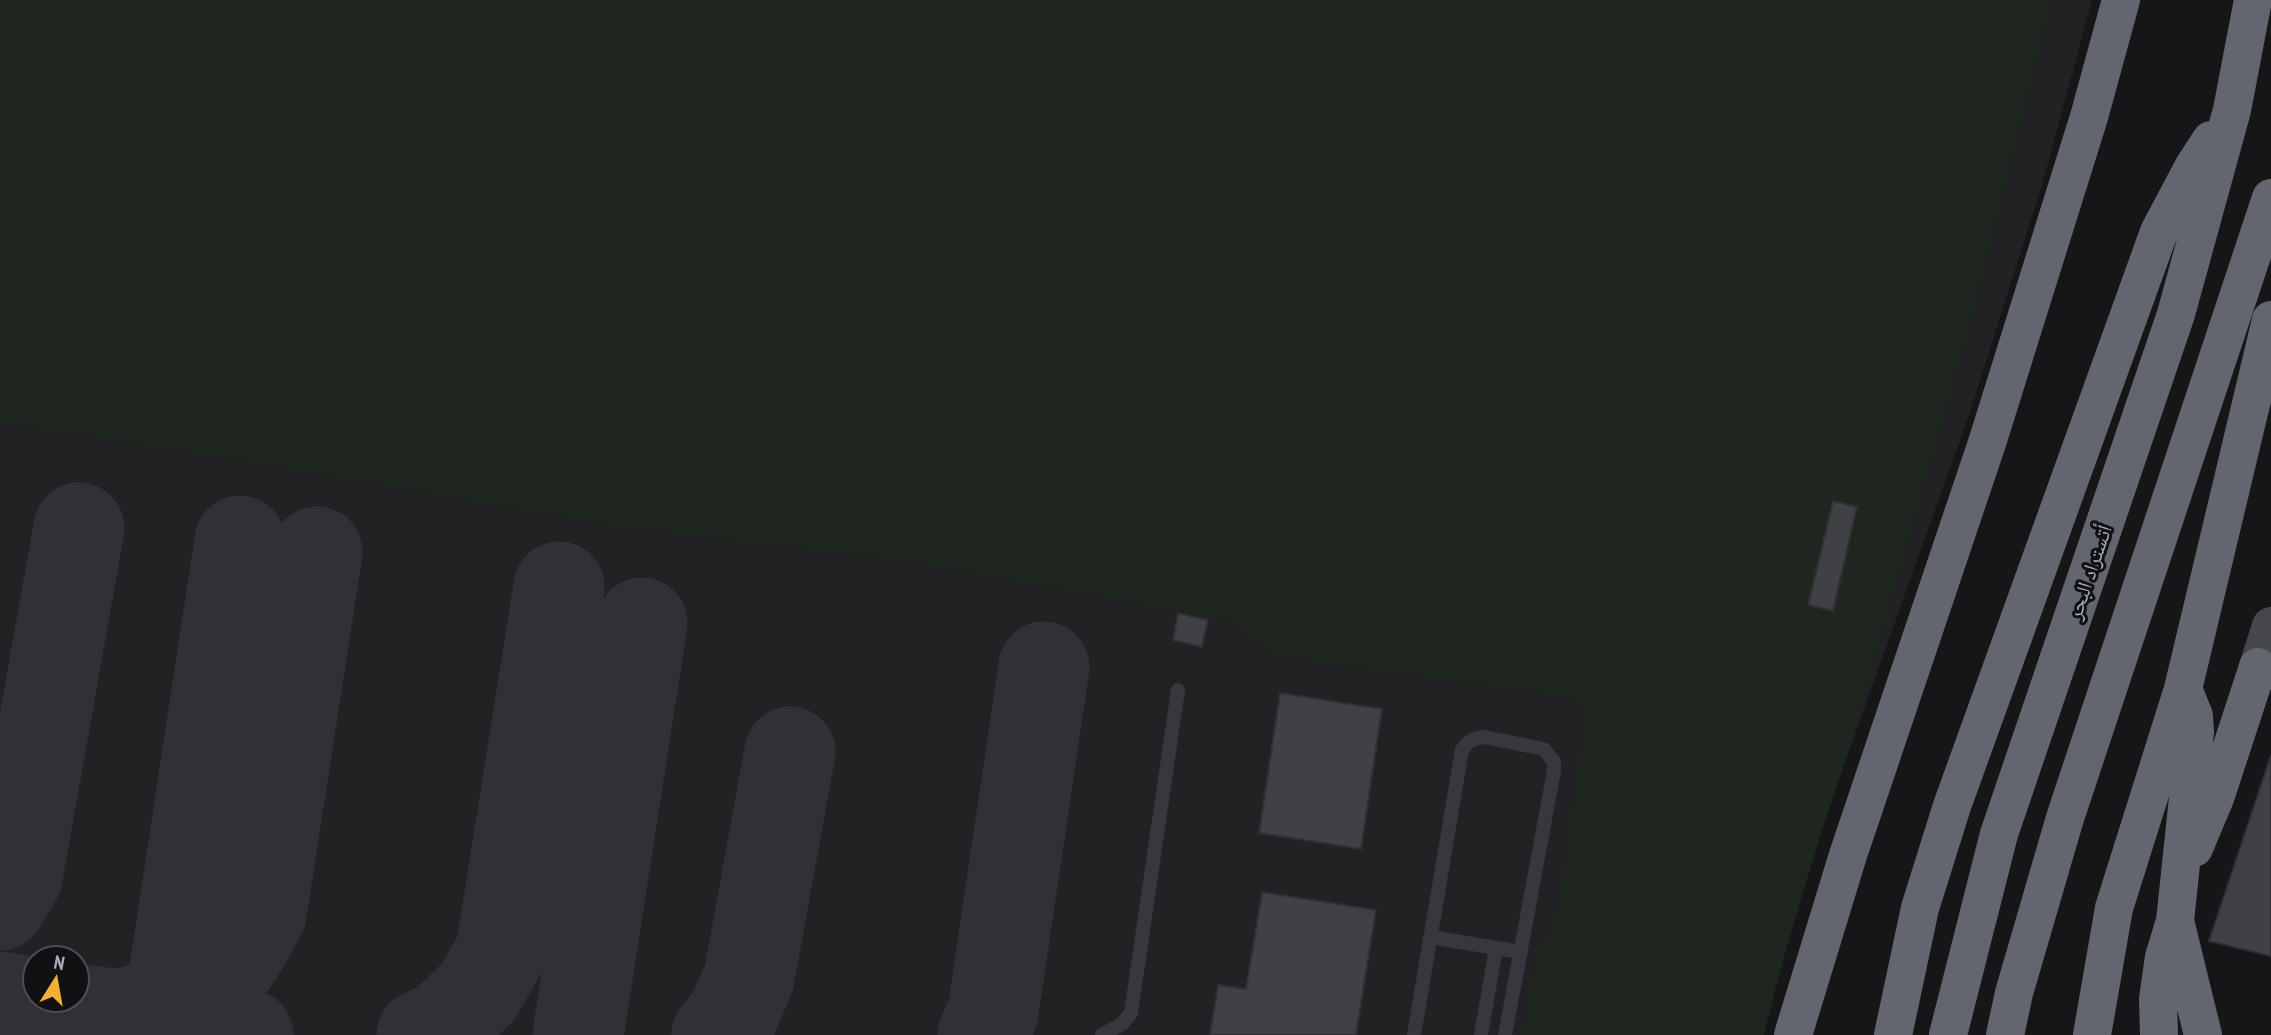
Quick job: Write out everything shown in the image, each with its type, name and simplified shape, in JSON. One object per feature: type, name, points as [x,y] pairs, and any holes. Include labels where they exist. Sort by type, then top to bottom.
[{"type":"highway","points":[[1793,1035],[1848,855],[1991,430],[2089,117],[2121,0]]},
{"type":"highway","name":"أتستراد البحر","points":[[1948,1035],[1999,834],[2176,314],[2232,110],[2253,0]]},
{"type":"highway","points":[[1893,1035],[1920,908],[1952,806],[2159,232],[2194,166],[2232,110]]},
{"type":"highway","points":[[2006,1035],[2014,993],[2065,818],[2271,198]]},
{"type":"highway","points":[[2092,1035],[2114,908],[2183,689],[2271,320]]},
{"type":"highway","points":[[2203,1035],[2176,903],[2215,798],[2258,667]]},
{"type":"highway","points":[[2159,1035],[2158,999],[2176,903],[2195,732],[2194,716],[2183,689]]},
{"type":"main road","points":[[2258,667],[2271,625]]},
{"type":"lane","points":[[1102,1035],[1122,1024],[1131,1013],[1178,690]]},
{"type":"lane","points":[[1413,1035],[1462,750],[1475,738],[1484,737],[1544,749],[1554,762],[1505,1035]]},
{"type":"lane","points":[[1430,937],[1521,952]]},
{"type":"lane","points":[[1481,1035],[1496,948]]},
{"type":"shaded area","points":[[0,0],[2092,0],[2042,185],[1971,409],[1826,816],[1779,972],[1764,1035],[0,1035]]},
{"type":"shaded area","points":[[0,0],[2051,0],[1979,291],[1850,746],[1793,926],[1764,1035],[1522,1035],[1536,950],[1552,934],[1587,706],[1567,696],[1272,656],[1234,621],[910,561],[617,526],[253,462],[0,422]]},
{"type":"building","points":[[1833,501],[1857,507],[1833,611],[1808,605]]},
{"type":"building","points":[[1178,613],[1208,620],[1202,647],[1173,640]]},
{"type":"building","points":[[1280,693],[1382,709],[1361,849],[1259,833]]},
{"type":"building","points":[[2271,755],[2271,956],[2209,941]]},
{"type":"building","points":[[1262,892],[1376,910],[1356,1035],[1210,1035],[1218,985],[1246,989]]},
{"type":"taxiway","points":[[0,905],[17,877],[79,528]]},
{"type":"taxiway","points":[[165,1035],[240,541]]},
{"type":"taxiway","points":[[169,1035],[117,1015],[180,997],[209,983],[233,961],[261,914],[317,552]]},
{"type":"taxiway","points":[[422,1035],[443,1025],[478,992],[501,952],[559,587]]},
{"type":"taxiway","points":[[578,1035],[642,623]]},
{"type":"taxiway","points":[[983,1035],[993,1012],[1044,667]]},
{"type":"taxiway","points":[[717,1035],[733,1015],[749,978],[790,752]]},
{"type":"taxiway","points":[[0,997],[248,1035]]}]
